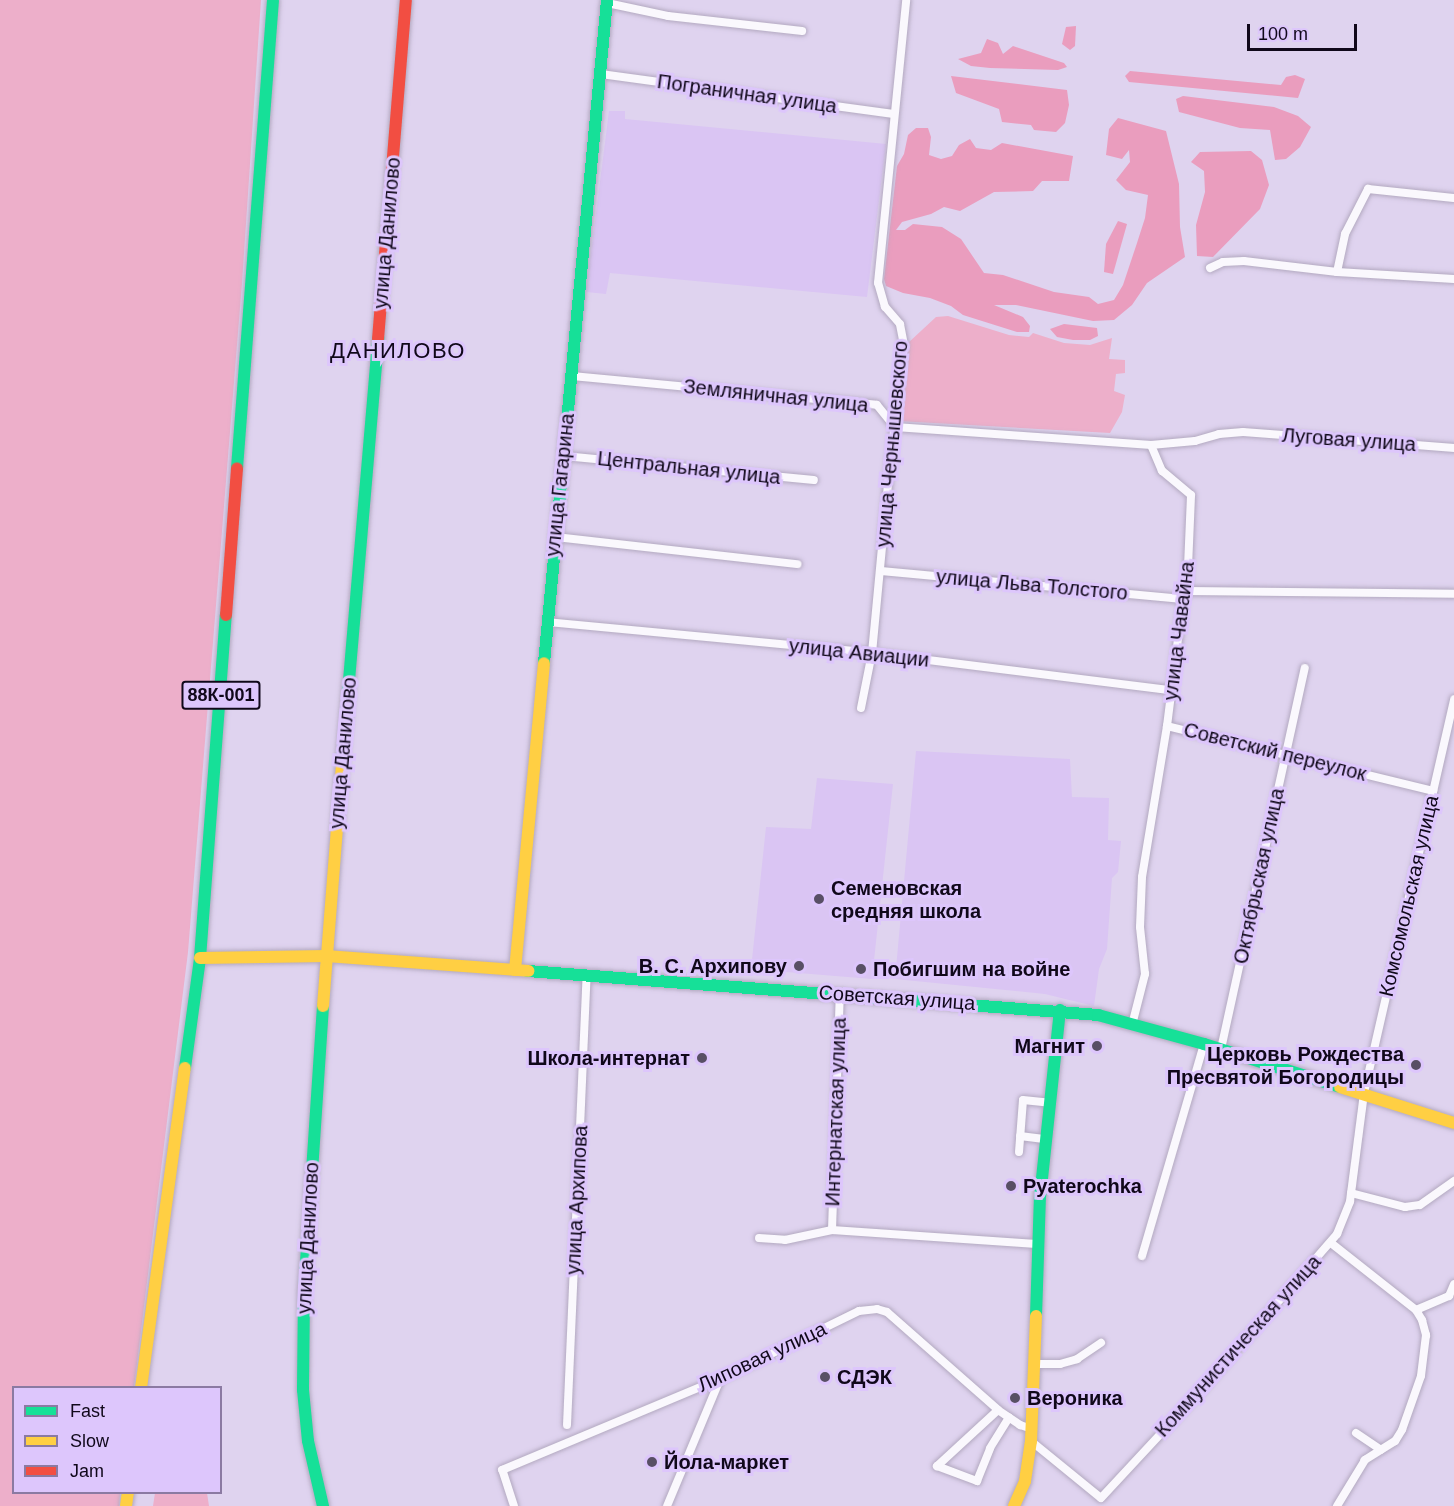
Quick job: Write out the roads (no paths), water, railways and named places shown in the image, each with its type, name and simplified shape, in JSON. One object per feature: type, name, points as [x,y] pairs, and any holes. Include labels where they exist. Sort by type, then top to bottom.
[{"type":"main road","name":"88К-001","points":[[141,1386],[200,958],[273,0]]},
{"type":"main road","name":"улица Данилово","points":[[323,1506],[308,1441],[303,1390],[304,1293],[326,956],[406,0]]},
{"type":"main road","name":"улица Гагарина","points":[[514,970],[607,2]]},
{"type":"main road","name":"Советская улица","points":[[200,958],[326,956],[1060,1010],[1098,1015],[1204,1044],[1454,1123]]},
{"type":"main road","points":[[1014,1506],[1025,1481],[1031,1435],[1037,1244],[1060,1010]]},
{"type":"street","name":"улица Чернышевского","points":[[861,708],[872,653],[904,345],[900,324],[885,307],[878,283],[906,0]]},
{"type":"street","points":[[607,2],[668,16],[802,31]]},
{"type":"street","name":"Пограничная улица","points":[[600,74],[893,114]]},
{"type":"street","points":[[1337,272],[1345,234],[1368,189],[1454,198]]},
{"type":"street","points":[[1210,267],[1223,262],[1244,261],[1337,272],[1454,279]]},
{"type":"street","name":"Земляничная улица","points":[[572,376],[877,405],[895,427],[1150,445],[1178,444],[1219,434],[1244,432]]},
{"type":"street","name":"Луговая улица","points":[[1244,432],[1454,448]]},
{"type":"street","name":"улица Чавайна","points":[[1150,445],[1162,471],[1191,495],[1187,591],[1183,599],[1167,726]]},
{"type":"street","name":"Центральная улица","points":[[564,456],[814,480]]},
{"type":"street","points":[[555,537],[797,564]]},
{"type":"street","name":"улица Льва Толстого","points":[[881,571],[1183,599]]},
{"type":"street","points":[[1187,591],[1454,594]]},
{"type":"street","name":"улица Авиации","points":[[547,622],[872,653],[1171,690]]},
{"type":"street","name":"Октябрьская улица","points":[[1221,1049],[1305,668]]},
{"type":"street","name":"Комсомольская улица","points":[[1364,1094],[1432,791],[1451,734],[1454,699]]},
{"type":"street","name":"Советский переулок","points":[[1132,1025],[1145,974],[1140,927],[1142,877],[1167,726],[1286,753],[1432,791]]},
{"type":"street","name":"улица Архипова","points":[[567,1425],[587,975]]},
{"type":"street","name":"Интернатская улица","points":[[832,1230],[840,993]]},
{"type":"street","points":[[1142,1256],[1204,1044]]},
{"type":"street","name":"Коммунистическая улица","points":[[1031,1435],[1101,1498],[1204,1387],[1331,1243],[1344,1220],[1351,1193],[1364,1094]]},
{"type":"street","points":[[1019,1152],[1023,1100],[1050,1103]]},
{"type":"street","points":[[1020,1136],[1046,1139]]},
{"type":"street","points":[[1351,1193],[1405,1207],[1420,1204],[1454,1181]]},
{"type":"street","name":"Интернатская улица","points":[[759,1238],[785,1240],[832,1230],[1037,1244]]},
{"type":"street","points":[[1331,1243],[1416,1310],[1422,1320],[1426,1335],[1420,1376],[1402,1430],[1395,1441],[1365,1460],[1337,1506]]},
{"type":"street","points":[[1416,1310],[1449,1296],[1454,1284]]},
{"type":"street","name":"Липовая улица","points":[[514,1506],[502,1470],[720,1379],[859,1311],[877,1309],[887,1312],[998,1410],[1031,1435]]},
{"type":"street","points":[[1034,1364],[1060,1364],[1077,1359],[1101,1343]]},
{"type":"street","points":[[667,1506],[720,1379]]},
{"type":"street","points":[[998,1410],[937,1466],[977,1481],[990,1448],[1009,1418]]},
{"type":"street","points":[[1356,1433],[1381,1450]]},
{"type":"place","name":"Семеновская средняя школа","points":[[819,899]]},
{"type":"place","name":"В. С. Архипову","points":[[799,966]]},
{"type":"place","name":"Побигшим на войне","points":[[861,969]]},
{"type":"place","name":"Магнит","points":[[1097,1046]]},
{"type":"place","name":"Школа-интернат","points":[[702,1058]]},
{"type":"place","name":"Церковь Рождества Пресвятой Богородицы","points":[[1416,1065]]},
{"type":"place","name":"Pyaterochka","points":[[1011,1186]]},
{"type":"place","name":"СДЭК","points":[[825,1377]]},
{"type":"place","name":"Вероника","points":[[1015,1398]]},
{"type":"place","name":"Йола-маркет","points":[[652,1462]]},
{"type":"district","name":"ДАНИЛОВО","points":[[398,351]]}]
